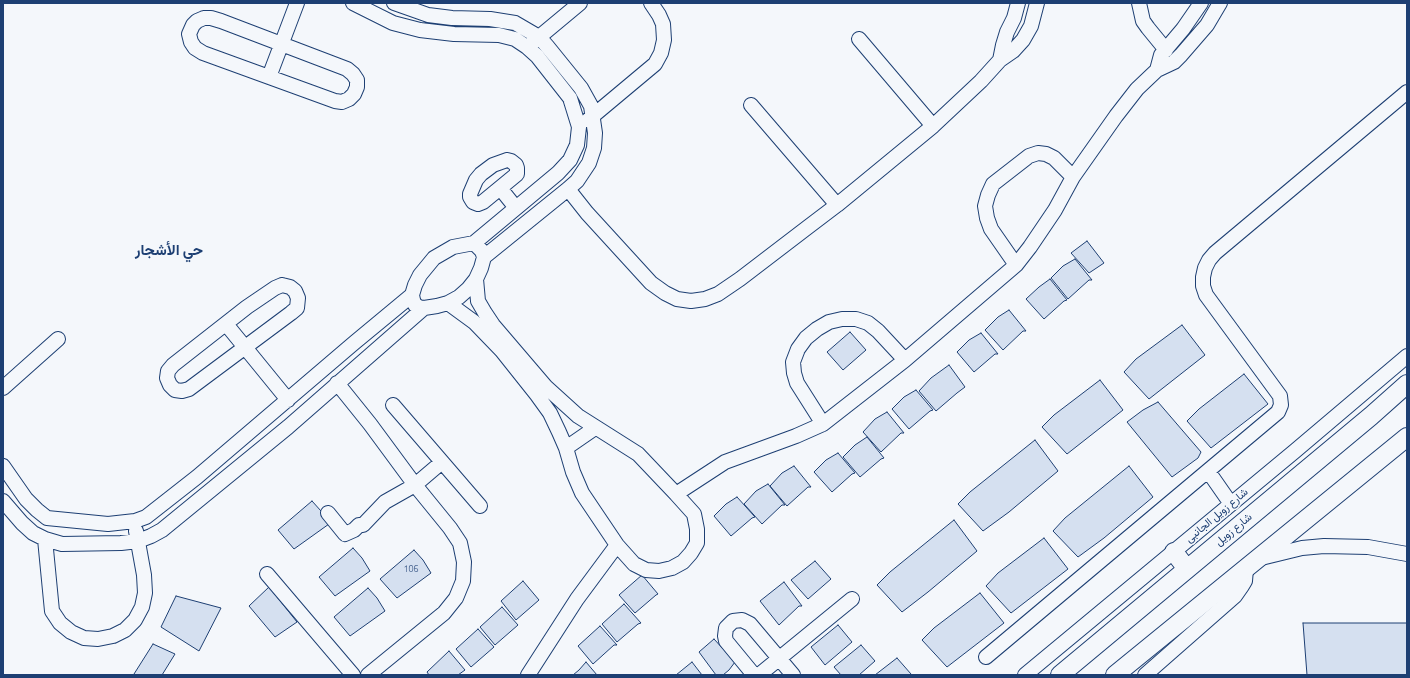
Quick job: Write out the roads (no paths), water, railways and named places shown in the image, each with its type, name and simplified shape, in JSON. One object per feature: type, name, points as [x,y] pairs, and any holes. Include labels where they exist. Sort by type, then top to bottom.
[{"type":"main road","name":"شارع زويل","points":[[1060,675],[1187,568],[1365,422],[1407,384]]},
{"type":"main road","points":[[1115,675],[1407,437]]},
{"type":"main road","points":[[1174,552],[1187,568]]},
{"type":"street","points":[[269,77],[297,3]]},
{"type":"street","points":[[3,466],[26,499],[47,518],[108,524],[134,521],[146,517],[412,295],[420,275],[434,258],[452,247],[474,243],[558,173],[570,160],[577,145],[579,127],[570,98],[537,56],[527,47],[508,36],[454,34],[420,30],[393,23],[353,3]]},
{"type":"street","points":[[394,3],[428,15],[452,18],[490,19],[515,23],[539,37],[581,88],[591,106],[593,116],[594,148],[589,163],[577,181],[484,257]]},
{"type":"street","points":[[527,47],[580,3]]},
{"type":"street","points":[[579,127],[655,64],[661,53],[664,40],[664,29],[660,15],[651,3]]},
{"type":"street","points":[[1000,60],[1003,45],[1014,18],[1018,3]]},
{"type":"street","points":[[568,189],[587,213],[651,283],[665,293],[677,299],[691,301],[705,299],[718,294],[837,205],[933,126],[981,81],[1000,60],[1013,51],[1023,40],[1030,26],[1037,3]]},
{"type":"street","points":[[1139,3],[1143,21],[1166,50]]},
{"type":"street","points":[[1157,70],[1161,55],[1183,29],[1201,3]]},
{"type":"street","points":[[676,494],[724,462],[796,436],[823,424],[905,360],[1016,264],[1030,247],[1055,210],[1074,177],[1116,116],[1137,89],[1157,70],[1174,62],[1181,55],[1207,25],[1220,3]]},
{"type":"street","points":[[204,18],[211,18],[282,44],[347,69],[357,80],[357,88],[354,94],[349,99],[342,102],[335,101],[203,53],[195,48],[190,42],[189,34],[191,28],[197,21],[204,18]]},
{"type":"street","points":[[860,39],[933,126]]},
{"type":"street","points":[[986,657],[1278,412],[1281,400],[1280,396],[1206,295],[1203,286],[1205,268],[1209,260],[1221,248],[1407,92]]},
{"type":"street","points":[[751,105],[837,205]]},
{"type":"street","points":[[1016,264],[991,229],[987,218],[986,206],[988,195],[993,184],[1029,156],[1038,153],[1046,154],[1054,158],[1074,177]]},
{"type":"street","points":[[500,188],[516,208]]},
{"type":"street","points":[[412,295],[415,305],[424,308],[448,303],[464,293],[476,279],[484,257],[482,251],[474,243]]},
{"type":"street","points":[[448,303],[464,313],[482,330],[502,351],[538,395],[550,413],[566,448],[573,472],[582,493],[617,545],[634,564],[646,570],[659,571],[672,568],[683,562],[697,543],[697,529],[694,514],[638,454],[595,428],[561,402],[546,388],[492,325],[478,301],[476,279]]},
{"type":"street","points":[[282,285],[295,291],[298,298],[297,308],[246,348],[189,389],[182,391],[175,390],[170,385],[167,378],[168,371],[173,365],[226,324],[275,288],[282,285]]},
{"type":"street","points":[[26,499],[7,506],[33,533],[45,539],[62,544],[114,543],[138,541],[151,536],[162,530],[288,427],[424,308]]},
{"type":"street","points":[[823,424],[797,383],[794,373],[794,362],[798,349],[806,338],[817,329],[829,322],[842,319],[856,319],[868,323],[878,331],[905,360]]},
{"type":"street","points":[[226,324],[288,400]]},
{"type":"street","points":[[3,388],[58,339]]},
{"type":"street","name":"شارع زويل الجانبى","points":[[1025,675],[1407,356]]},
{"type":"street","points":[[337,383],[450,528],[460,543],[464,562],[462,581],[456,598],[444,613],[368,675]]},
{"type":"street","points":[[393,405],[480,506]]},
{"type":"street","points":[[566,448],[595,428]]},
{"type":"street","points":[[328,513],[345,534],[354,530],[359,525],[363,525],[385,502],[415,485],[442,462]]},
{"type":"street","points":[[1208,471],[1231,504]]},
{"type":"street","points":[[45,539],[52,611],[60,623],[71,632],[84,638],[98,639],[113,636],[125,630],[135,620],[142,607],[145,593],[144,575],[134,521]]},
{"type":"street","points":[[528,675],[577,599],[617,545]]},
{"type":"street","points":[[1146,675],[1235,596],[1242,586],[1252,564],[1302,548],[1324,546],[1368,547],[1407,554]]},
{"type":"street","points":[[267,574],[353,675]]},
{"type":"street","points":[[759,675],[852,599]]},
{"type":"street","points":[[754,675],[726,641],[726,628],[733,621],[742,620],[750,624],[793,675]]},
{"type":"district","name":"حي الأشجار","points":[[169,251]]}]
